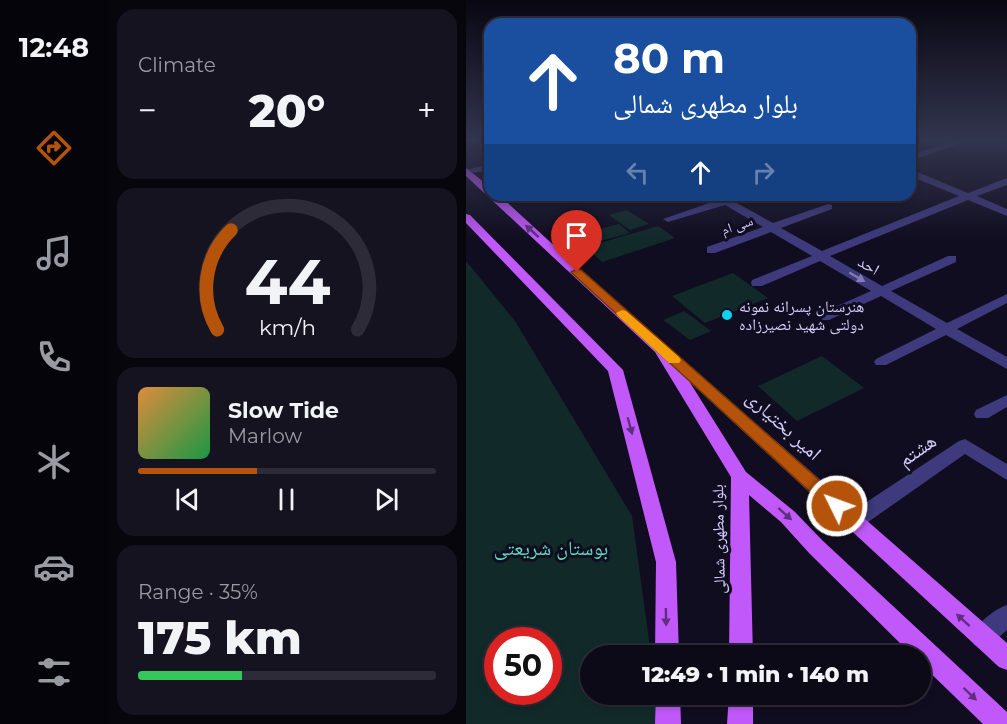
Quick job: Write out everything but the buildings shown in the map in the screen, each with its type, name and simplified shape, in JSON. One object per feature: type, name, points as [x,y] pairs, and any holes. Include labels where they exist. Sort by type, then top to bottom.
[{"type":"main road","name":"بلوار مطهری شمالی","points":[[470,174],[484,187]]},
{"type":"main road","name":"بلوار مطهری شمالی","points":[[499,201],[661,349],[740,477],[741,645]]},
{"type":"main road","points":[[466,218],[615,370],[666,562],[667,645]]},
{"type":"main road","name":"امیر بختیاری","points":[[661,349],[700,381],[1006,659]]},
{"type":"main road","points":[[740,477],[788,517],[816,547],[1001,724]]},
{"type":"main road","points":[[668,705],[668,724]]},
{"type":"main road","points":[[740,724],[741,705]]},
{"type":"street","points":[[916,175],[1006,213]]},
{"type":"street","points":[[757,283],[1006,181]]},
{"type":"street","points":[[668,219],[728,202]]},
{"type":"street","name":"احد","points":[[728,202],[1006,364]]},
{"type":"street","name":"سی ام","points":[[711,250],[828,207]]},
{"type":"street","points":[[824,317],[952,259]]},
{"type":"street","points":[[881,362],[1006,298]]},
{"type":"street","points":[[982,414],[1006,399]]},
{"type":"street","name":"هشتم","points":[[854,521],[965,445],[1006,473]]},
{"type":"street","points":[[982,637],[1006,615]]},
{"type":"green space","points":[[627,210],[649,224],[630,230],[609,215]]},
{"type":"green space","points":[[619,224],[630,233],[586,245],[576,235]]},
{"type":"green space","points":[[658,226],[675,238],[602,262],[586,247]]},
{"type":"green space","name":"بوستان شریعتی","points":[[466,261],[515,321],[632,516],[650,645],[580,645],[580,705],[657,705],[659,724],[466,724]]},
{"type":"green space","points":[[733,273],[768,298],[705,323],[672,296]]},
{"type":"green space","points":[[684,311],[711,331],[690,340],[663,320]]},
{"type":"green space","points":[[822,356],[864,388],[797,421],[758,386]]},
{"type":"slow traffic","points":[[622,313],[674,360]]},
{"type":"place","name":"هنرستان پسرانه نمونه دولتی شهید نصیرزاده","points":[[727,315]]},
{"type":"route","points":[[577,272],[837,506]]}]
